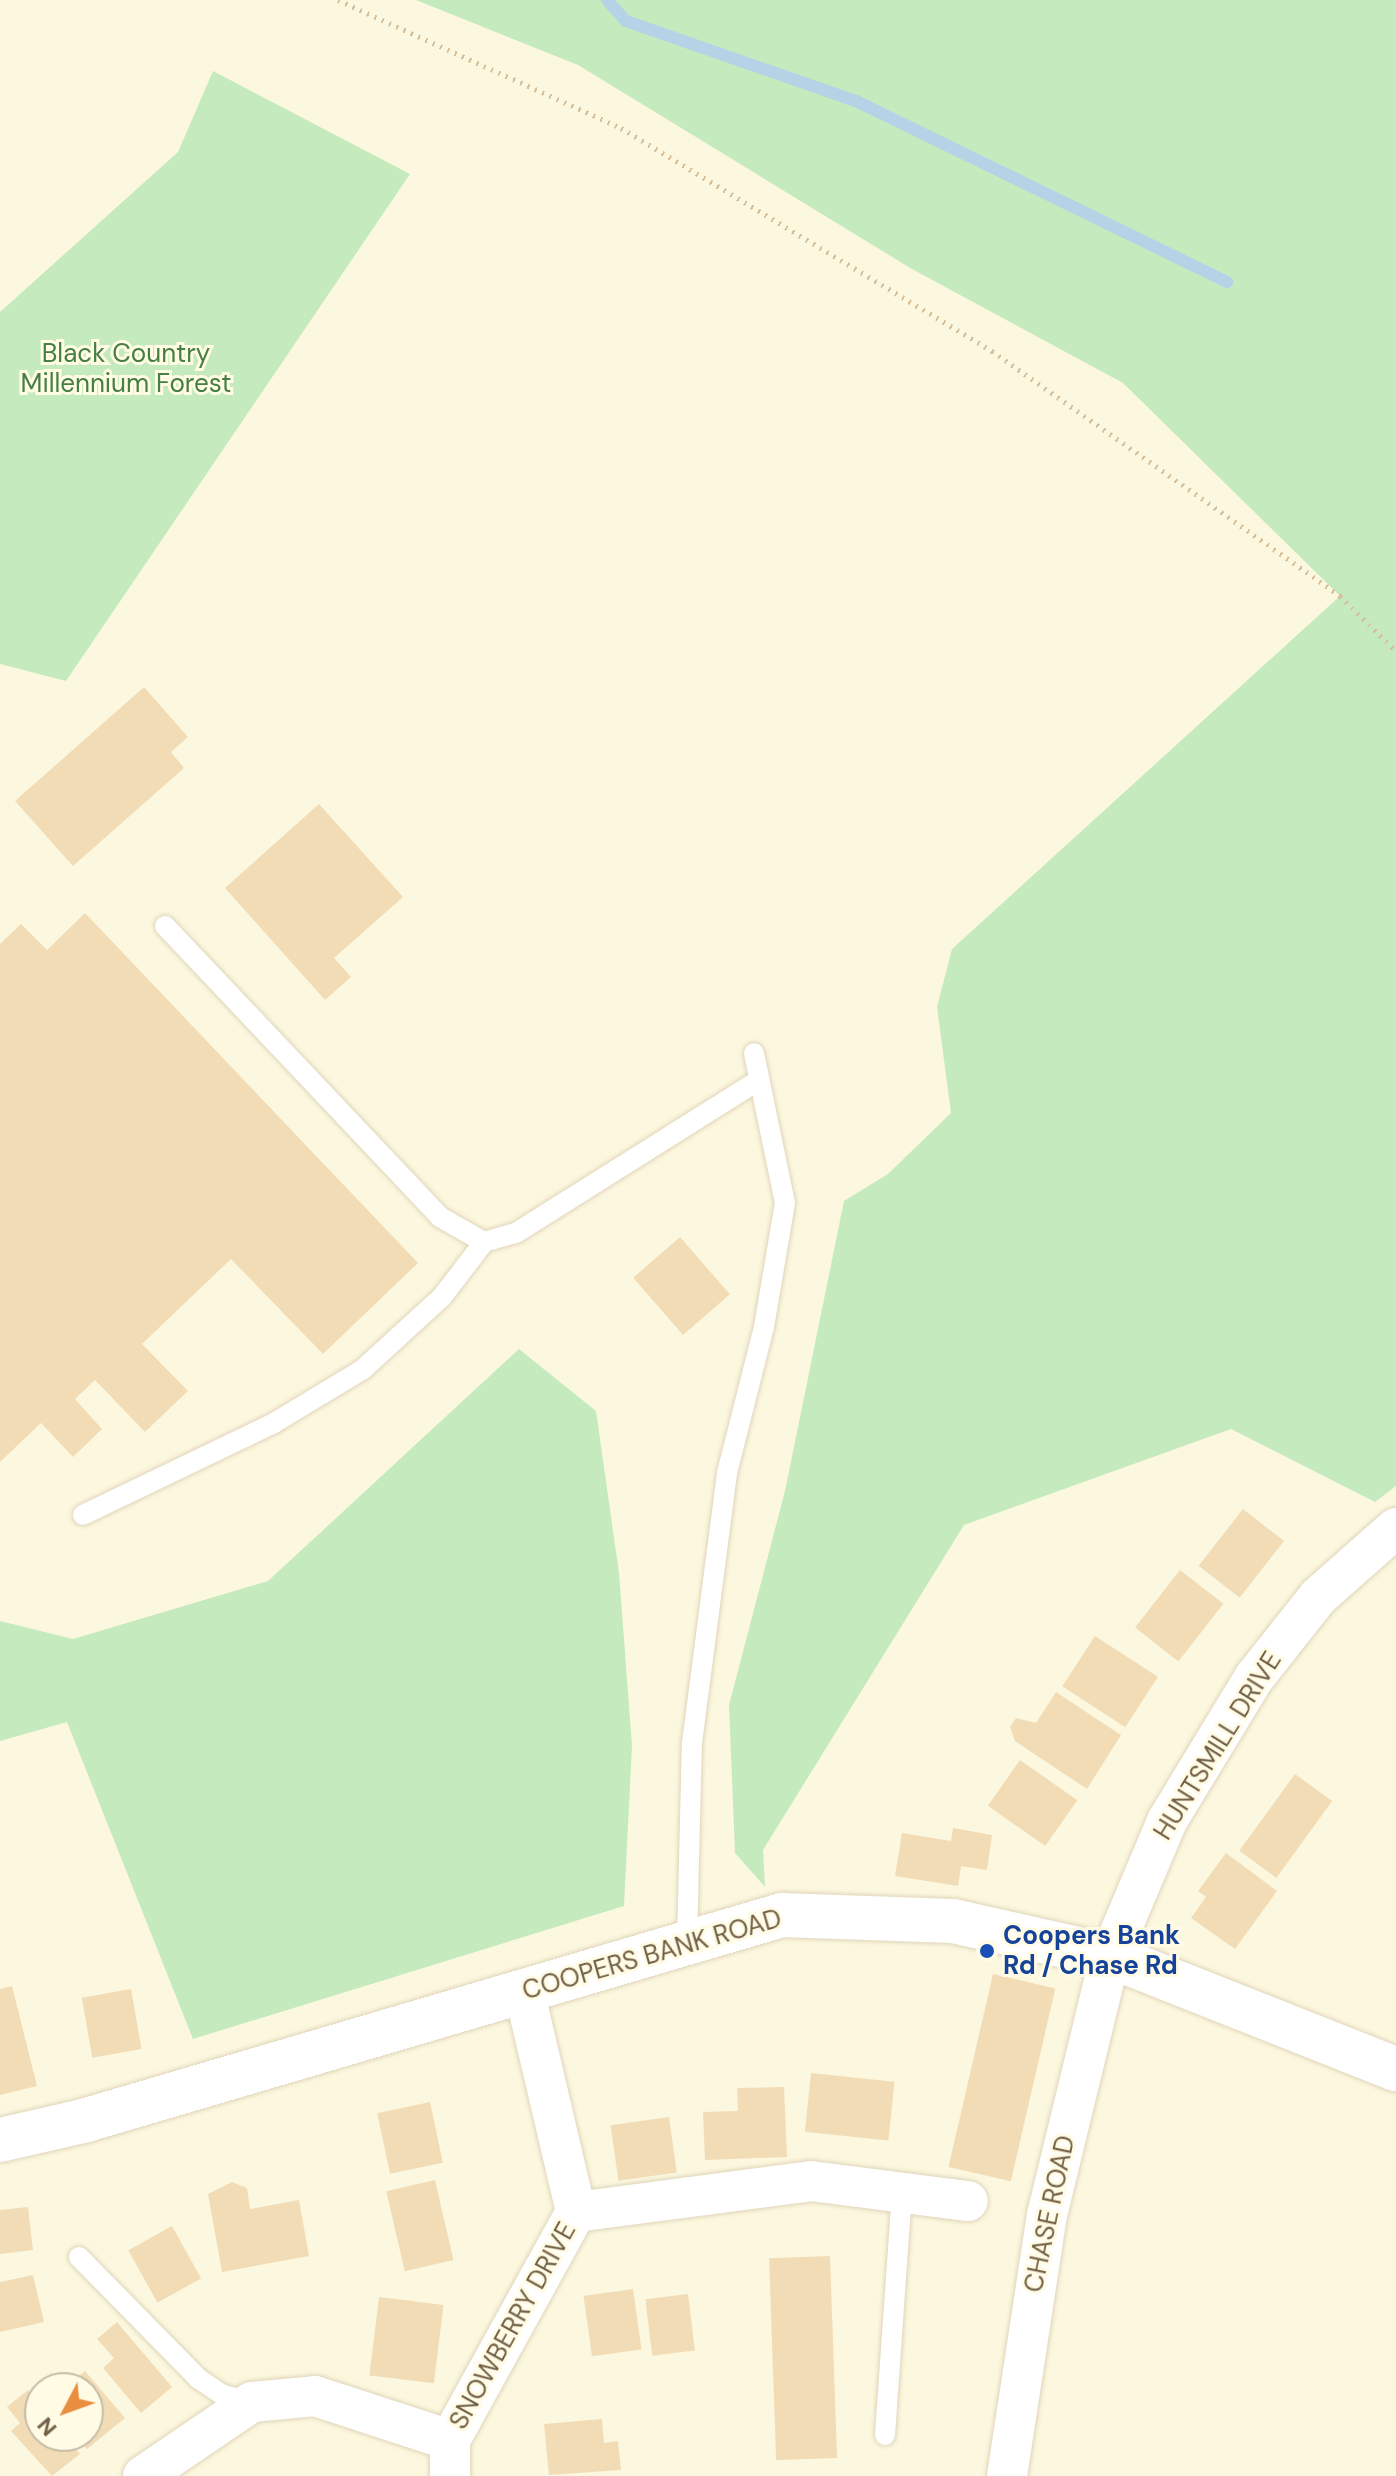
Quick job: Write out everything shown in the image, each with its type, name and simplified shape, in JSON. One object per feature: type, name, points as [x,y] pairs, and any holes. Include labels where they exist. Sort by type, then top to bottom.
[{"type":"street","name":"HUNTSMILL DRIVE","points":[[1110,1956],[1167,1821],[1254,1678],[1318,1597],[1396,1528]]},
{"type":"street","name":"COOPERS BANK ROAD","points":[[0,2140],[83,2121],[782,1915],[953,1921],[1110,1956],[1396,2069]]},
{"type":"street","name":"CHASE ROAD","points":[[1007,2476],[1047,2215],[1110,1956]]},
{"type":"street","name":"SNOWBERRY DRIVE","points":[[450,2458],[576,2212],[524,1991]]},
{"type":"street","points":[[576,2212],[811,2181],[968,2201]]},
{"type":"street","points":[[150,2474],[252,2402],[315,2396],[450,2458]]},
{"type":"lane","points":[[165,926],[440,1217],[484,1242]]},
{"type":"lane","points":[[687,1943],[692,1743],[727,1473],[764,1327],[785,1203],[754,1053]]},
{"type":"lane","points":[[83,1515],[274,1423],[362,1370],[442,1297],[484,1242],[516,1233],[759,1080]]},
{"type":"lane","points":[[885,2435],[902,2192]]},
{"type":"lane","points":[[79,2257],[199,2379],[223,2395],[252,2402]]},
{"type":"path","points":[[338,0],[621,128],[992,351],[1340,596],[1396,651]]},
{"type":"green space","points":[[416,0],[1396,0],[1396,1486],[1375,1502],[1231,1429],[964,1525],[763,1850],[765,1887],[735,1853],[729,1705],[785,1491],[844,1201],[888,1174],[951,1113],[937,1007],[952,949],[1340,596],[1123,383],[912,269],[578,65]]},
{"type":"green space","name":"Black Country Millennium Forest","points":[[213,71],[410,174],[66,681],[0,664],[0,312],[178,152]]},
{"type":"green space","points":[[519,1349],[596,1411],[619,1573],[632,1746],[624,1906],[193,2039],[67,1722],[0,1741],[0,1621],[73,1639],[268,1581]]},
{"type":"building","points":[[144,687],[188,737],[171,752],[184,768],[73,866],[15,801]]},
{"type":"building","points":[[319,804],[403,897],[334,958],[351,977],[325,1000],[225,888]]},
{"type":"building","points":[[85,913],[418,1263],[323,1354],[231,1259],[142,1344],[188,1391],[145,1432],[95,1380],[75,1399],[102,1429],[73,1457],[41,1423],[0,1462],[0,944],[21,924],[47,950]]},
{"type":"building","points":[[680,1237],[730,1294],[683,1335],[633,1278]]},
{"type":"building","points":[[1243,1509],[1284,1541],[1240,1598],[1199,1566]]},
{"type":"building","points":[[1180,1570],[1223,1604],[1178,1661],[1135,1628]]},
{"type":"building","points":[[1095,1636],[1158,1677],[1125,1727],[1062,1686]]},
{"type":"building","points":[[1056,1692],[1121,1735],[1087,1789],[1015,1741],[1010,1727],[1016,1718],[1036,1723]]},
{"type":"building","points":[[1020,1760],[1077,1800],[1045,1846],[988,1806]]},
{"type":"building","points":[[1295,1774],[1332,1801],[1276,1878],[1239,1851]]},
{"type":"building","points":[[953,1828],[992,1835],[987,1870],[961,1866],[958,1886],[895,1876],[902,1833],[951,1841]]},
{"type":"building","points":[[1226,1853],[1277,1891],[1235,1949],[1191,1918],[1206,1897],[1198,1891]]},
{"type":"building","points":[[993,1974],[1055,1988],[1011,2181],[948,2167]]},
{"type":"building","points":[[12,1986],[37,2086],[0,2095],[0,1989]]},
{"type":"building","points":[[131,1989],[142,2049],[92,2058],[82,1998]]},
{"type":"building","points":[[811,2073],[895,2082],[888,2140],[805,2132]]},
{"type":"building","points":[[784,2087],[787,2157],[705,2160],[703,2112],[738,2111],[737,2088]]},
{"type":"building","points":[[430,2102],[443,2163],[390,2174],[377,2113]]},
{"type":"building","points":[[669,2117],[677,2172],[618,2181],[611,2125]]},
{"type":"building","points":[[435,2180],[453,2260],[405,2271],[386,2191]]},
{"type":"building","points":[[232,2182],[247,2188],[250,2209],[299,2200],[309,2256],[222,2272],[208,2194]]},
{"type":"building","points":[[28,2207],[33,2250],[0,2254],[0,2210]]},
{"type":"building","points":[[172,2226],[201,2278],[157,2303],[128,2250]]},
{"type":"building","points":[[830,2256],[837,2458],[776,2460],[769,2258]]},
{"type":"building","points":[[33,2275],[44,2322],[0,2332],[0,2282]]},
{"type":"building","points":[[633,2289],[641,2349],[592,2356],[583,2296]]},
{"type":"building","points":[[688,2294],[695,2351],[652,2356],[645,2299]]},
{"type":"building","points":[[379,2297],[444,2305],[434,2383],[369,2375]]},
{"type":"building","points":[[117,2322],[172,2387],[141,2413],[103,2368],[114,2358],[97,2339]]},
{"type":"building","points":[[24,2393],[24,2445],[11,2431],[20,2423],[7,2407]]},
{"type":"building","points":[[104,2393],[125,2418],[104,2435]]},
{"type":"building","points":[[602,2419],[604,2443],[618,2441],[621,2470],[549,2475],[544,2424]]},
{"type":"building","points":[[30,2452],[78,2452],[80,2454],[52,2476]]},
{"type":"waterway","points":[[607,0],[626,21],[856,101],[1227,282]]},
{"type":"place","name":"Coopers Bank Rd / Chase Rd","points":[[987,1951]]}]
